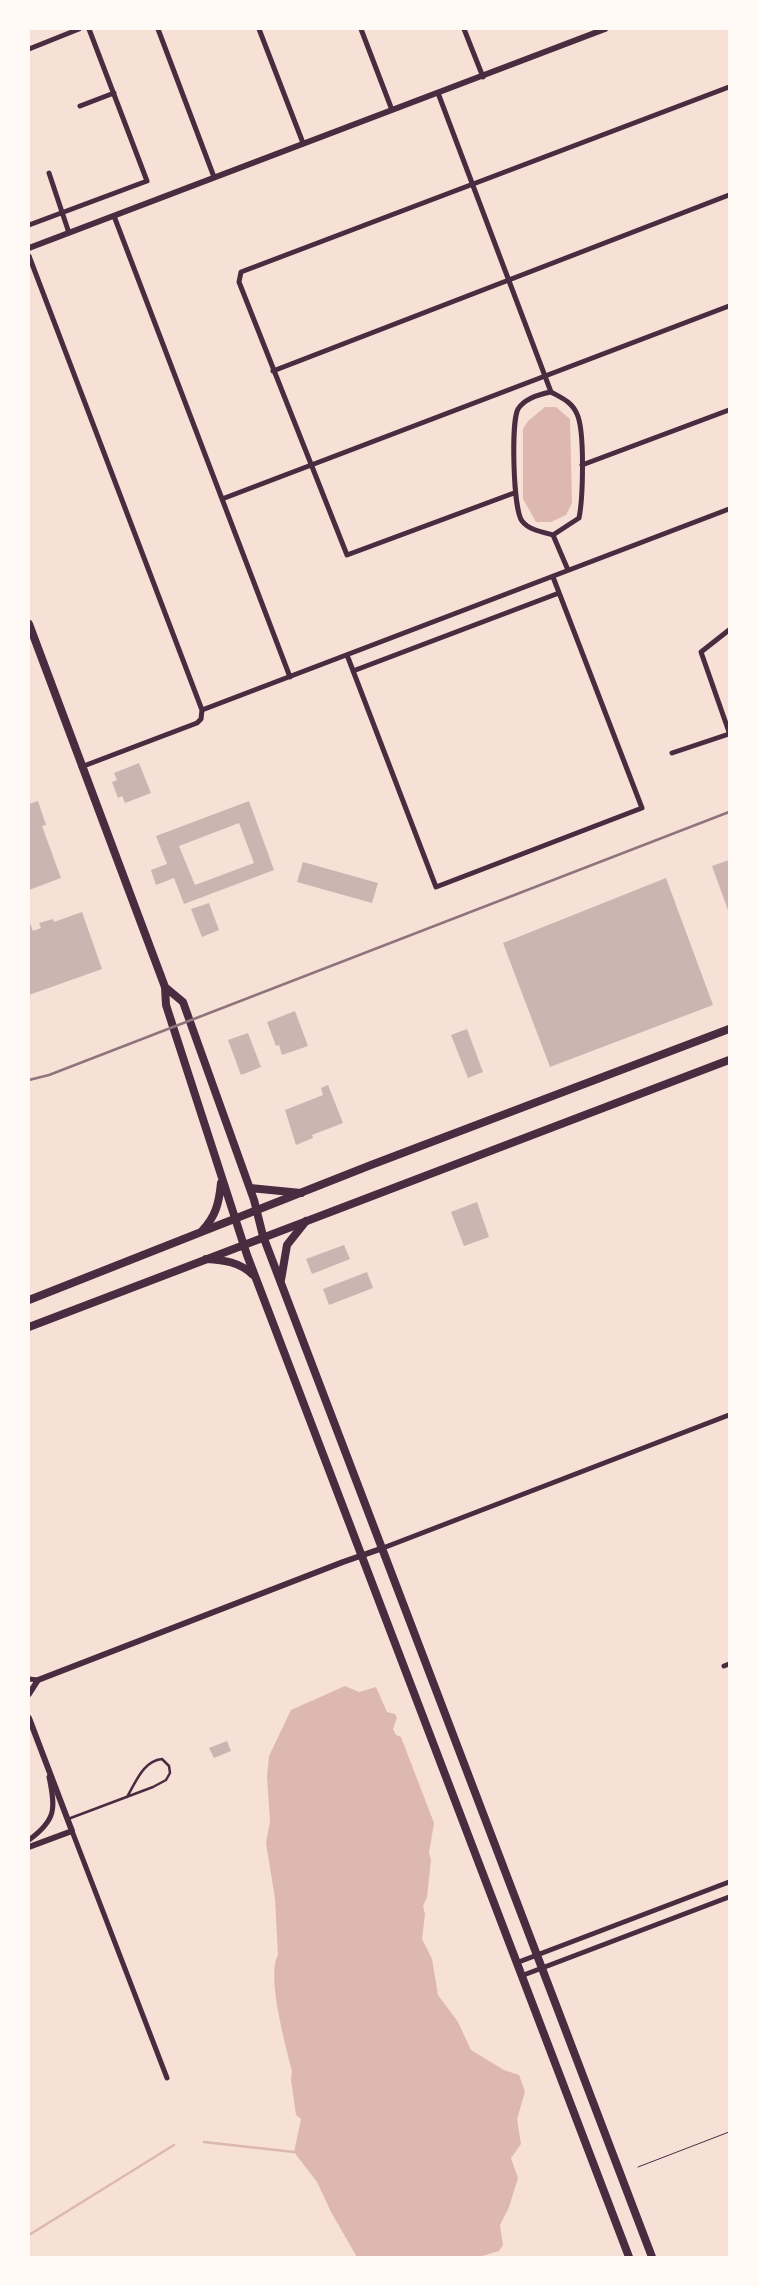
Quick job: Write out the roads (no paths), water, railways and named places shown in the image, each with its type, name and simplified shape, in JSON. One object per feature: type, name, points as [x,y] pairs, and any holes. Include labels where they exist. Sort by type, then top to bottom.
[{"type":"main road","points":[[29,624],[81,767],[166,987],[166,1005],[243,1244],[360,1556],[629,2257]]},
{"type":"main road","points":[[166,987],[183,1002],[250,1188],[263,1236],[652,2257]]},
{"type":"main road","points":[[29,1300],[257,1210],[729,1029]]},
{"type":"main road","points":[[29,1327],[263,1236],[729,1060]]},
{"type":"main road","points":[[202,1232],[211,1221],[219,1205],[222,1178]]},
{"type":"main road","points":[[250,1188],[301,1193]]},
{"type":"main road","points":[[281,1282],[288,1245],[307,1220]]},
{"type":"main road","points":[[204,1259],[224,1260],[237,1264],[248,1270],[258,1280]]},
{"type":"street","points":[[29,49],[79,29]]},
{"type":"street","points":[[29,225],[147,181],[89,29]]},
{"type":"street","points":[[158,29],[214,177]]},
{"type":"street","points":[[259,29],[303,143]]},
{"type":"street","points":[[361,29],[392,110]]},
{"type":"street","points":[[464,29],[483,76]]},
{"type":"street","points":[[29,248],[605,29]]},
{"type":"street","points":[[514,493],[347,555],[273,371],[240,282],[241,272],[729,87]]},
{"type":"street","points":[[80,106],[114,93]]},
{"type":"street","points":[[438,93],[552,392]]},
{"type":"street","points":[[49,173],[69,233]]},
{"type":"street","points":[[273,371],[729,195]]},
{"type":"street","points":[[114,216],[290,677]]},
{"type":"street","points":[[29,256],[202,710],[201,719],[197,723],[81,767]]},
{"type":"street","points":[[222,499],[729,306]]},
{"type":"street","points":[[552,392],[569,401],[578,415],[582,465],[582,501],[578,518],[553,535],[535,530],[522,520],[514,493],[514,429],[518,410],[536,395],[552,392]]},
{"type":"street","points":[[582,465],[729,410]]},
{"type":"street","points":[[202,710],[729,509]]},
{"type":"street","points":[[553,535],[568,570]]},
{"type":"street","points":[[347,655],[436,887],[642,808],[553,577]]},
{"type":"street","points":[[353,672],[559,593]]},
{"type":"street","points":[[672,753],[729,733],[701,652],[729,630]]},
{"type":"street","points":[[29,1679],[38,1680],[729,1415]]},
{"type":"street","points":[[29,1694],[38,1680]]},
{"type":"street","points":[[29,1718],[167,2078]]},
{"type":"street","points":[[29,1840],[43,1829],[53,1812],[54,1800],[46,1764]]},
{"type":"street","points":[[29,1847],[72,1830]]},
{"type":"street","points":[[516,1963],[729,1882]]},
{"type":"street","points":[[521,1976],[729,1897]]},
{"type":"lane","points":[[67,1819],[127,1797],[166,1780],[170,1774],[169,1766],[162,1759],[148,1764],[127,1797]]},
{"type":"waterway","points":[[204,2142],[294,2152]]},
{"type":"waterway","points":[[29,2235],[174,2145]]},
{"type":"railway","points":[[29,1080],[49,1075],[729,812]]}]
